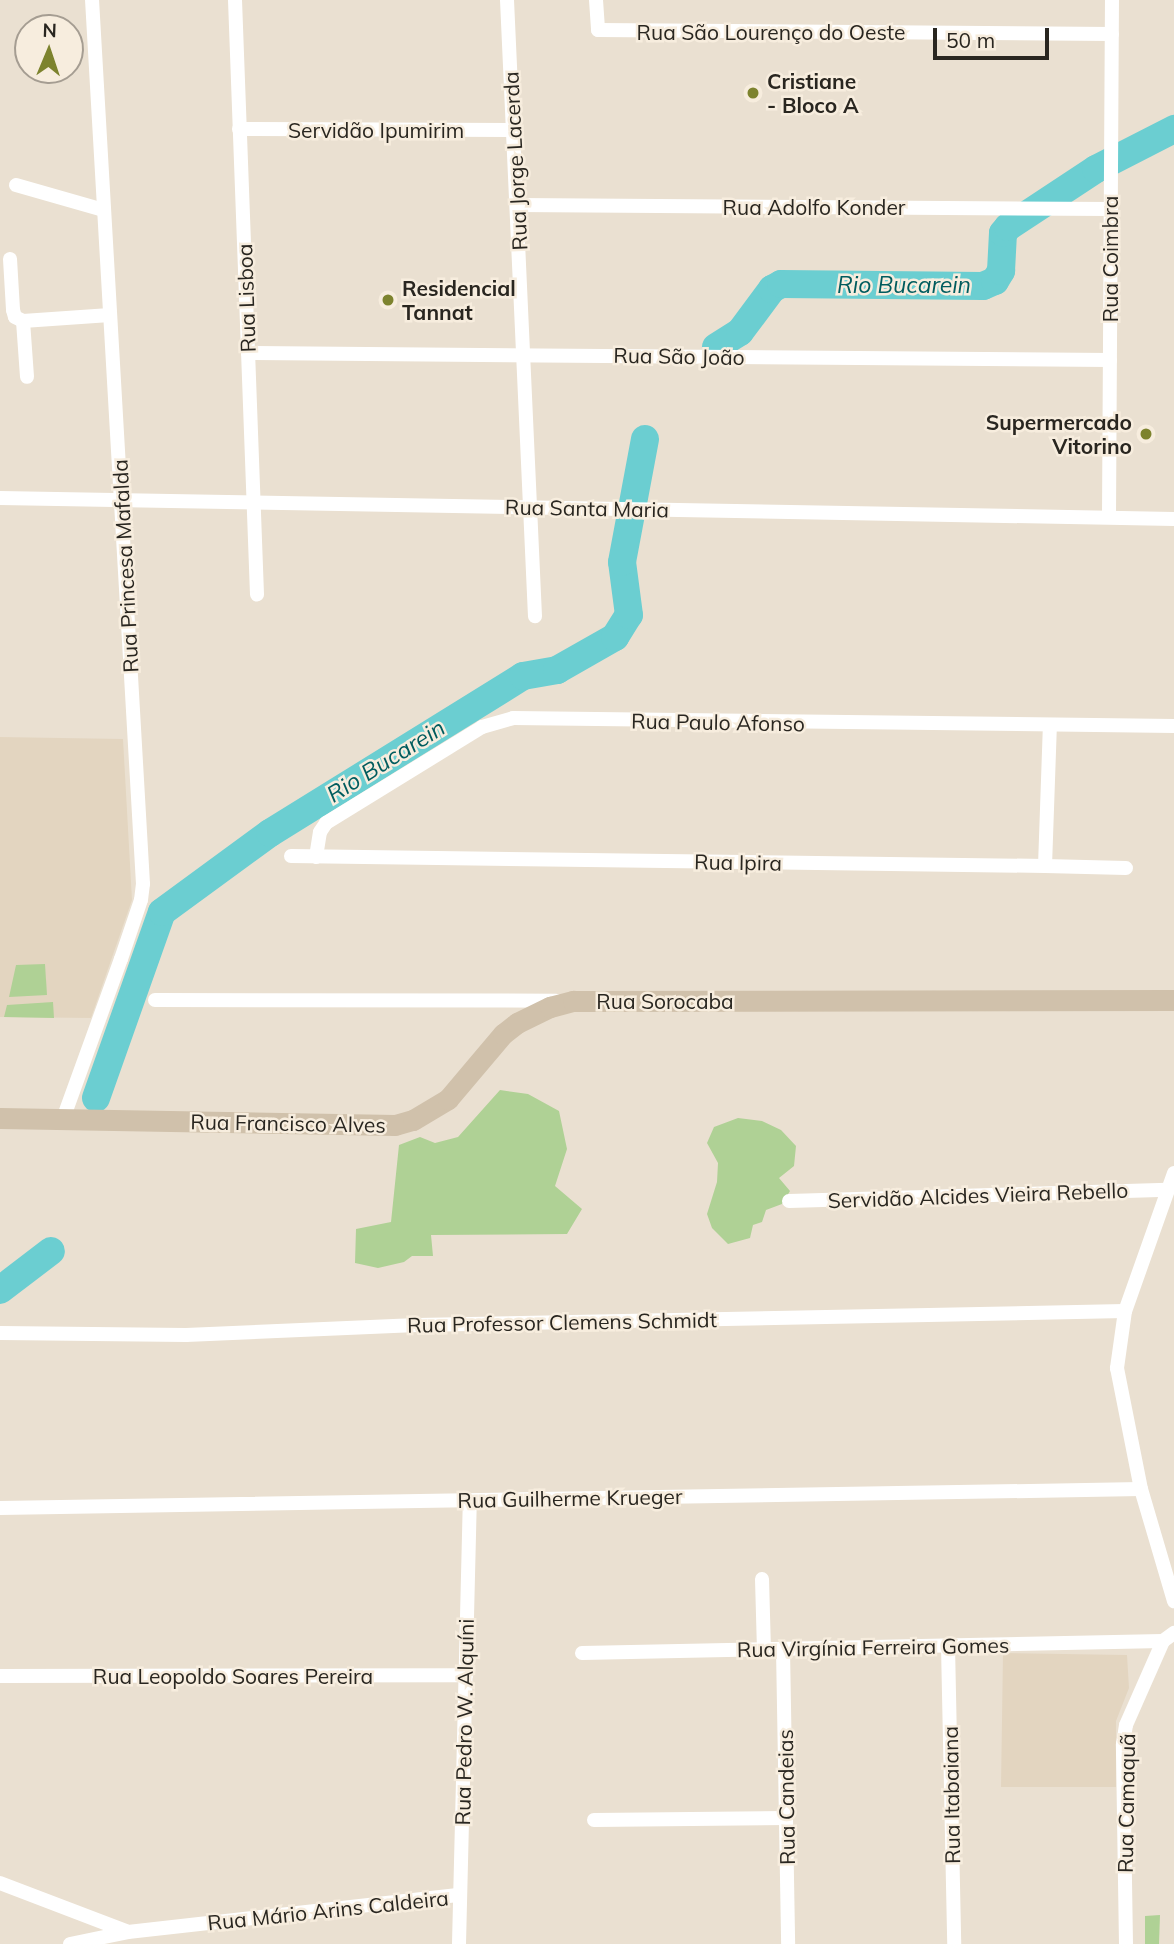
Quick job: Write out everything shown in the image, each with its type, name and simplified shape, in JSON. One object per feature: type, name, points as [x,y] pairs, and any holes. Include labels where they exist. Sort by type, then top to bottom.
[{"type":"main road","name":"Rua Sorocaba","points":[[573,1001],[1174,1000]]},
{"type":"main road","name":"Rua Francisco Alves","points":[[0,1118],[373,1126],[413,1121],[447,1099],[503,1034],[517,1023],[550,1007],[573,1001]]},
{"type":"street","name":"Rua Princesa Mafalda","points":[[63,1119],[125,948],[141,900],[143,884],[92,0]]},
{"type":"street","name":"Rua Lisboa","points":[[234,0],[257,595]]},
{"type":"street","name":"Rua Jorge Lacerda","points":[[507,0],[535,616]]},
{"type":"street","name":"Rua São Lourenço do Oeste","points":[[596,0],[598,30],[1112,34]]},
{"type":"street","name":"Rua Coimbra","points":[[1108,517],[1112,0]]},
{"type":"street","name":"Servidão Ipumirim","points":[[239,129],[513,130]]},
{"type":"street","points":[[16,185],[104,210]]},
{"type":"street","name":"Rua Adolfo Konder","points":[[517,205],[1111,209]]},
{"type":"street","points":[[10,259],[15,317],[23,321],[110,315]]},
{"type":"street","points":[[23,321],[27,377]]},
{"type":"street","name":"Rua São João","points":[[248,353],[1110,360]]},
{"type":"street","name":"Rua Santa Maria","points":[[0,498],[1174,519]]},
{"type":"street","name":"Rua Paulo Afonso","points":[[316,857],[320,832],[326,823],[496,720],[513,718],[1174,726]]},
{"type":"street","points":[[1045,866],[1050,725]]},
{"type":"street","name":"Rua Ipira","points":[[291,856],[1126,868]]},
{"type":"street","name":"Rua Sorocaba","points":[[155,1000],[573,1001]]},
{"type":"street","points":[[1174,1173],[1125,1311],[1117,1368],[1121,1401],[1141,1489],[1174,1601]]},
{"type":"street","name":"Servidão Alcides Vieira Rebello","points":[[789,1201],[1168,1190]]},
{"type":"street","name":"Rua Professor Clemens Schmidt","points":[[0,1332],[186,1335],[417,1325],[1125,1311]]},
{"type":"street","name":"Rua Guilherme Krueger","points":[[0,1508],[1141,1489]]},
{"type":"street","name":"Rua Pedro W. Alquíni","points":[[459,1944],[470,1500]]},
{"type":"street","points":[[762,1579],[764,1649]]},
{"type":"street","name":"Rua Virgínia Ferreira Gomes","points":[[582,1653],[948,1646],[1169,1637]]},
{"type":"street","name":"Rua Camaquã","points":[[1126,1944],[1123,1744],[1132,1706],[1169,1637]]},
{"type":"street","name":"Rua Itabaiana","points":[[948,1646],[954,1944]]},
{"type":"street","name":"Rua Candeias","points":[[783,1649],[788,1944]]},
{"type":"street","name":"Rua Leopoldo Soares Pereira","points":[[0,1676],[466,1675]]},
{"type":"street","points":[[594,1820],[786,1818]]},
{"type":"street","points":[[0,1883],[128,1932]]},
{"type":"street","name":"Rua Mário Arins Caldeira","points":[[70,1944],[128,1932],[460,1895]]},
{"type":"shaded area","points":[[0,737],[123,739],[132,900],[91,1018],[0,1017]]},
{"type":"shaded area","points":[[1003,1653],[1127,1655],[1129,1688],[1116,1721],[1116,1787],[1001,1787]]},
{"type":"green space","points":[[45,964],[47,995],[9,997],[16,965]]},
{"type":"green space","points":[[53,1002],[54,1018],[4,1017],[7,1005]]},
{"type":"green space","points":[[500,1090],[528,1094],[559,1111],[567,1149],[555,1186],[582,1209],[567,1234],[431,1235],[433,1256],[412,1256],[404,1262],[378,1268],[355,1263],[356,1229],[391,1222],[399,1145],[420,1137],[435,1143],[458,1137]]},
{"type":"green space","points":[[738,1118],[762,1121],[781,1130],[796,1146],[794,1166],[779,1178],[790,1191],[782,1204],[766,1210],[762,1222],[753,1225],[750,1238],[728,1244],[712,1228],[707,1214],[717,1182],[718,1163],[707,1143],[714,1127]]},
{"type":"green space","points":[[1160,1915],[1159,1944],[1145,1944],[1145,1916]]},
{"type":"waterway","name":"Rio Bucarein","points":[[716,347],[740,332],[772,289],[781,284],[983,286],[995,281],[1001,271],[1003,233],[1008,227],[1096,169],[1174,129]]},
{"type":"waterway","name":"Rio Bucarein","points":[[96,1098],[162,912],[270,833],[523,676],[557,670],[615,637],[629,615],[622,562],[645,439]]},
{"type":"waterway","name":"Rio Bucarein","points":[[0,1290],[51,1251]]},
{"type":"place","name":"Cristiane - Bloco A","points":[[753,93]]},
{"type":"place","name":"Residencial Tannat","points":[[388,300]]},
{"type":"place","name":"Supermercado Vitorino","points":[[1146,434]]}]
